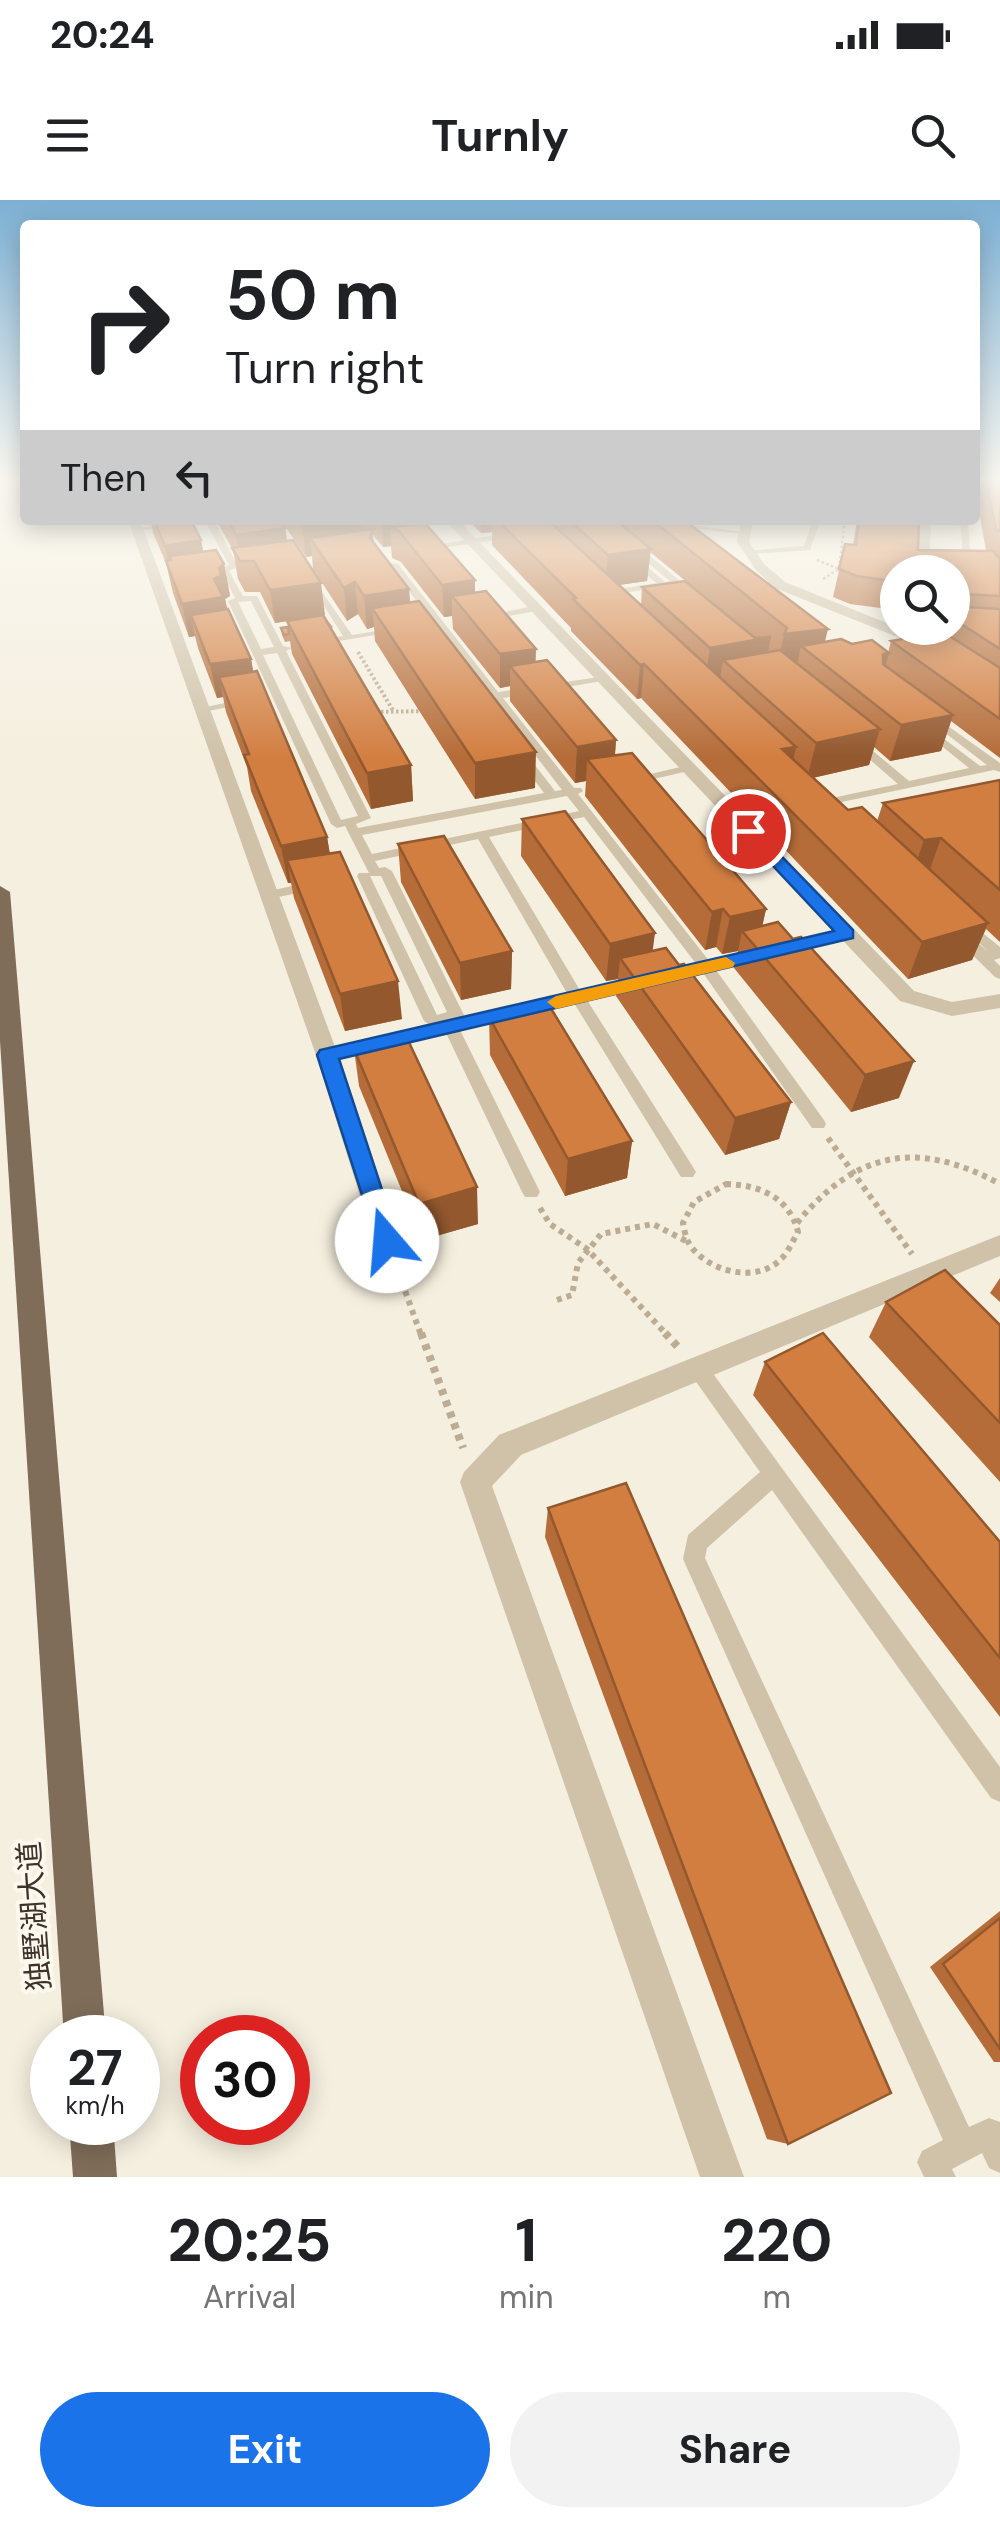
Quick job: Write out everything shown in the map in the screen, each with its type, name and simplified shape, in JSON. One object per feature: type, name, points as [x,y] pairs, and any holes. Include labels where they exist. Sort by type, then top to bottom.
[{"type":"main road","name":"独墅湖大道","points":[[0,892],[83,2015]]},
{"type":"main road","points":[[93,2145],[95,2177]]},
{"type":"street","points":[[160,573],[186,642],[202,709],[327,1055],[387,1241]]},
{"type":"street","points":[[501,573],[907,996],[927,1006],[956,1010],[1000,1001]]},
{"type":"street","points":[[766,573],[792,592],[880,626]]},
{"type":"street","points":[[722,2177],[475,1482],[510,1445],[699,1370],[816,1331],[933,1281],[1000,1245]]},
{"type":"lane","points":[[219,573],[240,600]]},
{"type":"lane","points":[[308,573],[349,638]]},
{"type":"lane","points":[[384,573],[447,656]]},
{"type":"lane","points":[[401,573],[707,968],[818,1124]]},
{"type":"lane","points":[[649,573],[663,585]]},
{"type":"lane","points":[[666,573],[688,592]]},
{"type":"lane","points":[[589,582],[612,605]]},
{"type":"lane","points":[[602,594],[677,583]]},
{"type":"lane","points":[[351,828],[365,818],[254,598],[233,600],[337,824],[351,828],[587,789]]},
{"type":"lane","points":[[478,618],[534,609]]},
{"type":"lane","points":[[320,622],[337,620]]},
{"type":"lane","points":[[424,626],[460,621]]},
{"type":"lane","points":[[230,636],[286,628]]},
{"type":"lane","points":[[257,652],[406,629]]},
{"type":"lane","points":[[495,696],[602,678]]},
{"type":"lane","points":[[202,709],[302,693]]},
{"type":"lane","points":[[920,708],[998,768]]},
{"type":"lane","points":[[918,723],[978,770]]},
{"type":"lane","points":[[848,736],[906,786]]},
{"type":"lane","points":[[517,749],[552,795]]},
{"type":"lane","points":[[621,782],[689,768]]},
{"type":"lane","points":[[833,814],[817,800],[998,768]]},
{"type":"lane","points":[[368,859],[586,812]]},
{"type":"lane","points":[[345,879],[370,874],[385,871],[456,1015],[448,1022],[432,1020],[370,874],[368,859],[351,828]]},
{"type":"lane","points":[[482,835],[577,998],[687,1172]]},
{"type":"lane","points":[[269,895],[326,883]]},
{"type":"lane","points":[[956,924],[999,954],[984,958],[1000,974]]},
{"type":"lane","points":[[327,1055],[448,1022],[577,998],[846,934]]},
{"type":"lane","points":[[448,1022],[531,1192]]},
{"type":"lane","points":[[699,1370],[1000,1789]]},
{"type":"lane","points":[[774,1474],[696,1543],[694,1559],[988,2141],[934,2162],[940,2177]]},
{"type":"path","points":[[816,584],[832,573]]},
{"type":"path","points":[[349,638],[394,712]]},
{"type":"path","points":[[316,722],[380,710],[428,711]]},
{"type":"path","points":[[818,1124],[933,1281]]},
{"type":"path","points":[[557,1300],[572,1295],[578,1263],[601,1234],[636,1226],[669,1230],[727,1273],[764,1271],[781,1263],[794,1243],[797,1223],[824,1189],[850,1169],[876,1159],[919,1158],[983,1174],[1000,1184]]},
{"type":"path","points":[[687,1242],[680,1222],[686,1206],[695,1197],[726,1184],[761,1188],[777,1198],[797,1223]]},
{"type":"path","points":[[531,1192],[550,1224],[588,1249],[699,1370]]},
{"type":"path","points":[[387,1241],[475,1482]]},
{"type":"building","points":[[171,573],[220,573],[214,579],[223,597],[182,604]]},
{"type":"building","points":[[261,573],[315,573],[321,583],[270,590]]},
{"type":"building","points":[[334,573],[397,573],[409,589],[364,596],[355,582],[344,588]]},
{"type":"building","points":[[433,573],[469,573],[475,580],[442,585]]},
{"type":"building","points":[[551,573],[606,573],[796,747],[782,749],[848,810],[862,807],[988,923],[922,942],[644,664],[640,665],[573,599],[576,598]]},
{"type":"building","points":[[719,573],[754,573],[828,629],[784,634],[787,628]]},
{"type":"building","points":[[850,573],[880,573],[880,579],[857,576]]},
{"type":"building","points":[[970,573],[1000,573],[1000,596],[970,594]]},
{"type":"building","points":[[685,581],[755,638],[771,637],[710,648],[642,587]]},
{"type":"building","points":[[486,591],[536,649],[500,654],[452,596]]},
{"type":"building","points":[[419,601],[536,752],[475,763],[372,608]]},
{"type":"building","points":[[970,607],[1000,609],[1000,649],[970,630]]},
{"type":"building","points":[[228,609],[251,659],[210,664],[191,615]]},
{"type":"building","points":[[323,615],[411,765],[367,773],[287,621]]},
{"type":"building","points":[[841,639],[852,644],[872,640],[889,653],[883,654],[883,664],[953,715],[901,725],[801,646]]},
{"type":"building","points":[[897,645],[964,645],[1000,668],[1000,719]]},
{"type":"building","points":[[780,650],[880,729],[816,743],[723,660]]},
{"type":"building","points":[[547,660],[616,740],[577,747],[510,666]]},
{"type":"building","points":[[257,671],[327,837],[281,846],[244,755],[249,754],[219,677]]},
{"type":"building","points":[[632,753],[766,909],[730,917],[723,909],[712,912],[587,759]]},
{"type":"building","points":[[1000,780],[1000,890],[941,838],[924,840],[883,803]]},
{"type":"building","points":[[565,811],[655,933],[610,944],[522,819]]},
{"type":"building","points":[[444,836],[512,951],[460,963],[398,844]]},
{"type":"building","points":[[340,852],[398,981],[340,994],[287,860]]},
{"type":"building","points":[[778,922],[793,939],[801,937],[914,1061],[865,1075],[742,931]]},
{"type":"building","points":[[666,948],[679,965],[684,964],[791,1102],[735,1118],[620,958]]},
{"type":"building","points":[[547,1002],[632,1141],[568,1159],[489,1017]]},
{"type":"building","points":[[406,1036],[477,1187],[419,1204],[354,1049]]},
{"type":"building","points":[[945,1270],[1000,1325],[1000,1423],[886,1302]]},
{"type":"building","points":[[823,1333],[1000,1542],[1000,1658],[765,1362]]},
{"type":"building","points":[[626,1483],[891,2093],[788,2144],[548,1508]]},
{"type":"building","points":[[1000,1918],[1000,2049],[943,1964]]},
{"type":"slow traffic","points":[[556,1002],[726,963]]},
{"type":"route","points":[[387,1241],[327,1055],[846,934],[748,831]]}]
